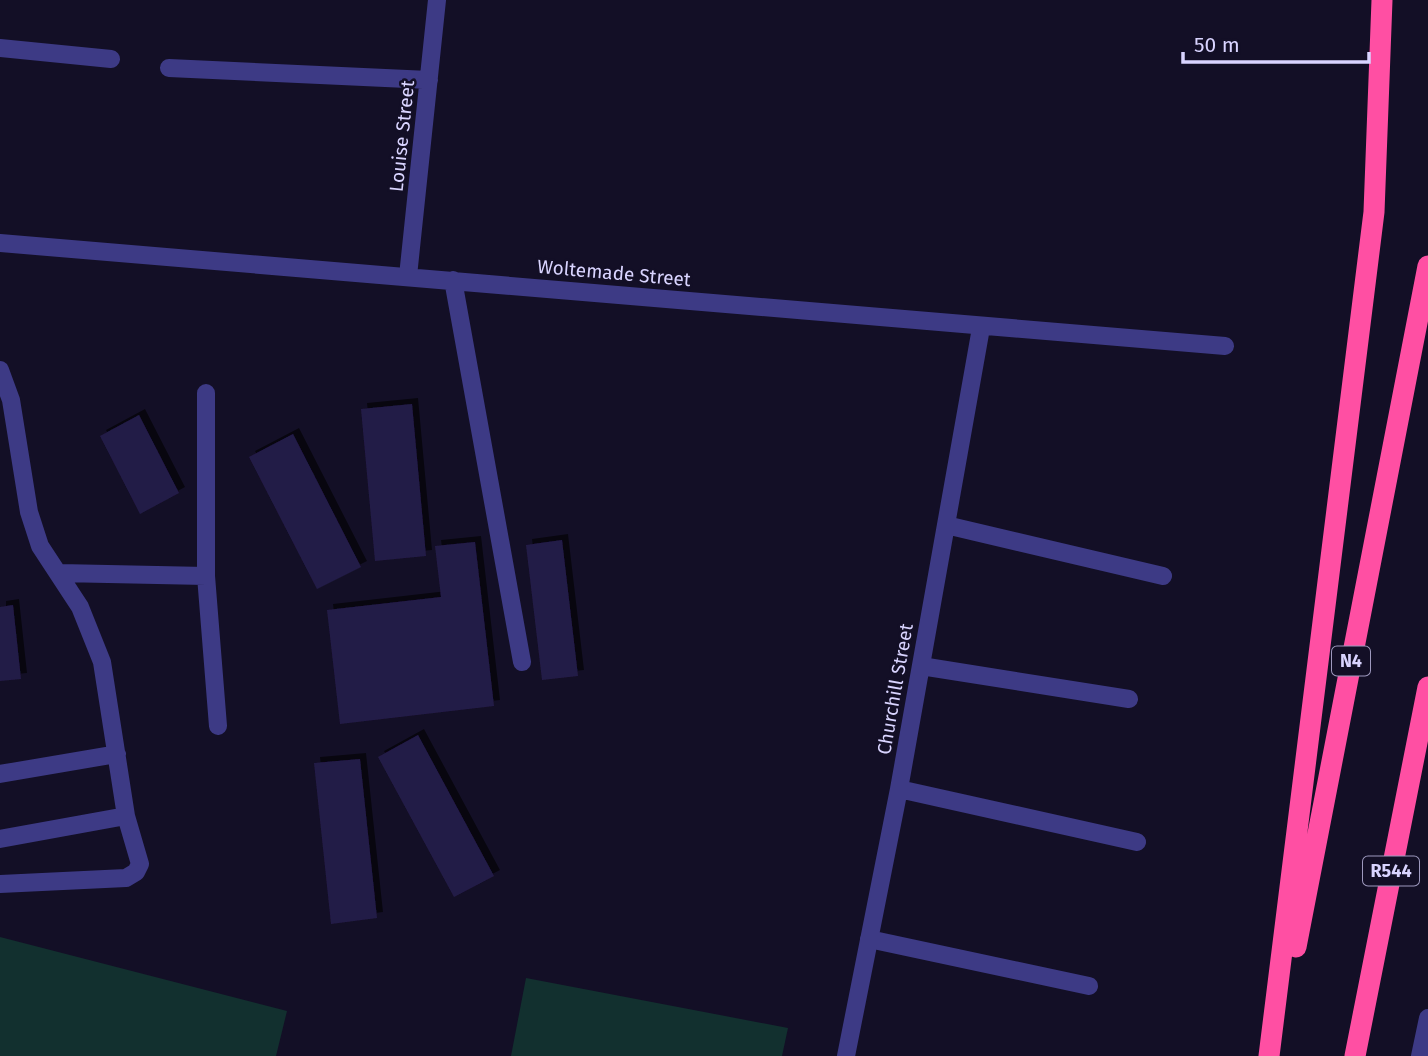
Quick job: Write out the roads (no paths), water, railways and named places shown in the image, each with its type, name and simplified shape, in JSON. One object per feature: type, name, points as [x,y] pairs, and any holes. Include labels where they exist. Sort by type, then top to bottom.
[{"type":"highway","points":[[1269,1056],[1374,212],[1382,0]]},
{"type":"highway","name":"N4","points":[[1275,1056],[1428,266]]},
{"type":"highway","name":"R544","points":[[1355,1056],[1428,687]]},
{"type":"street","name":"Louise Street","points":[[408,276],[437,0]]},
{"type":"street","points":[[0,48],[111,59]]},
{"type":"street","points":[[169,68],[429,80]]},
{"type":"street","name":"Woltemade Street","points":[[0,243],[408,276],[981,328],[1225,346]]},
{"type":"street","points":[[453,280],[522,662]]},
{"type":"street","name":"Churchill Street","points":[[846,1056],[899,789],[981,328]]},
{"type":"street","points":[[0,370],[11,400],[29,512],[40,547],[80,607],[102,662],[126,816],[140,864],[136,872],[126,878],[0,884]]},
{"type":"street","points":[[205,393],[206,576],[218,726]]},
{"type":"street","points":[[946,525],[1163,576]]},
{"type":"street","points":[[59,573],[206,576]]},
{"type":"street","points":[[920,666],[1129,699]]},
{"type":"street","points":[[0,774],[117,754]]},
{"type":"street","points":[[899,789],[1137,842]]},
{"type":"street","points":[[0,839],[126,816]]},
{"type":"street","points":[[869,939],[1088,986]]},
{"type":"street","points":[[1420,1056],[1428,1018]]}]
